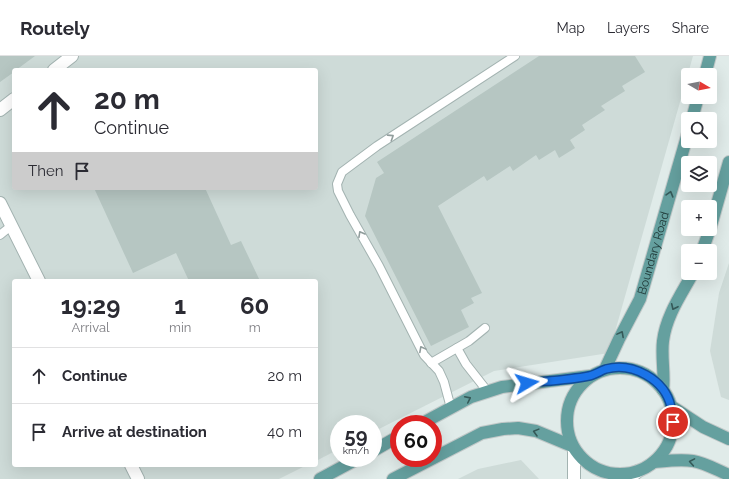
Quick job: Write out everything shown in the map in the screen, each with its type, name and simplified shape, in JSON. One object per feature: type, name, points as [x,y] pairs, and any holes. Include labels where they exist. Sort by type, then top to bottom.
[{"type":"main road","points":[[707,68],[710,56]]},
{"type":"main road","name":"Boundary Road","points":[[605,369],[640,299],[683,148]]},
{"type":"main road","points":[[717,204],[729,162]]},
{"type":"main road","points":[[663,390],[663,348],[667,323],[689,280]]},
{"type":"main road","points":[[437,415],[471,397],[502,387],[590,376],[605,369],[622,368],[638,371],[652,378],[663,390],[671,406],[673,422],[672,433],[665,449],[654,462],[634,475],[602,472],[582,460],[573,447],[566,427],[568,407],[576,390],[590,376]]},
{"type":"main road","points":[[671,406],[703,427],[729,439]]},
{"type":"main road","points":[[393,479],[482,433],[503,429],[518,428],[536,431],[573,447]]},
{"type":"main road","points":[[654,462],[676,460],[692,461],[729,474]]},
{"type":"main road","points":[[320,479],[342,467]]},
{"type":"street","points":[[57,68],[72,56]]},
{"type":"street","points":[[0,110],[12,101]]},
{"type":"street","points":[[0,203],[38,279]]},
{"type":"street","points":[[573,447],[574,479]]},
{"type":"street","points":[[132,467],[138,479]]},
{"type":"lane","points":[[450,408],[444,382],[439,371],[424,355],[379,266],[338,192],[337,184],[342,172],[377,146],[515,56]]},
{"type":"lane","points":[[0,235],[11,226]]},
{"type":"lane","points":[[432,363],[469,341],[485,328]]},
{"type":"lane","points":[[457,348],[466,364],[488,392]]},
{"type":"shaded area","points":[[0,56],[693,56],[690,68],[681,68],[681,98],[609,353],[494,371],[407,415],[390,415],[390,423],[382,427],[382,415],[330,415],[330,454],[318,460],[318,279],[12,279],[12,467],[303,467],[279,479],[0,479]]},
{"type":"shaded area","points":[[729,263],[729,400],[721,397],[710,351],[719,293]]},
{"type":"shaded area","points":[[521,460],[539,479],[458,479],[478,469]]},
{"type":"building","points":[[0,56],[35,56],[19,68],[12,68],[12,73],[0,82]]},
{"type":"building","points":[[539,56],[635,56],[645,72],[622,86],[625,91],[601,106],[605,110],[582,125],[585,130],[570,140],[575,148],[559,158],[555,150],[539,160],[536,155],[513,171],[510,166],[487,181],[484,176],[438,206],[482,293],[471,298],[474,303],[461,310],[469,327],[431,346],[365,216],[376,178],[384,173],[377,162]]},
{"type":"building","points":[[95,190],[206,190],[231,245],[241,241],[259,279],[188,279],[176,253],[133,273]]},
{"type":"route","points":[[527,383],[590,376],[605,369],[622,368],[638,371],[652,378],[663,390],[671,406],[673,422]]}]
